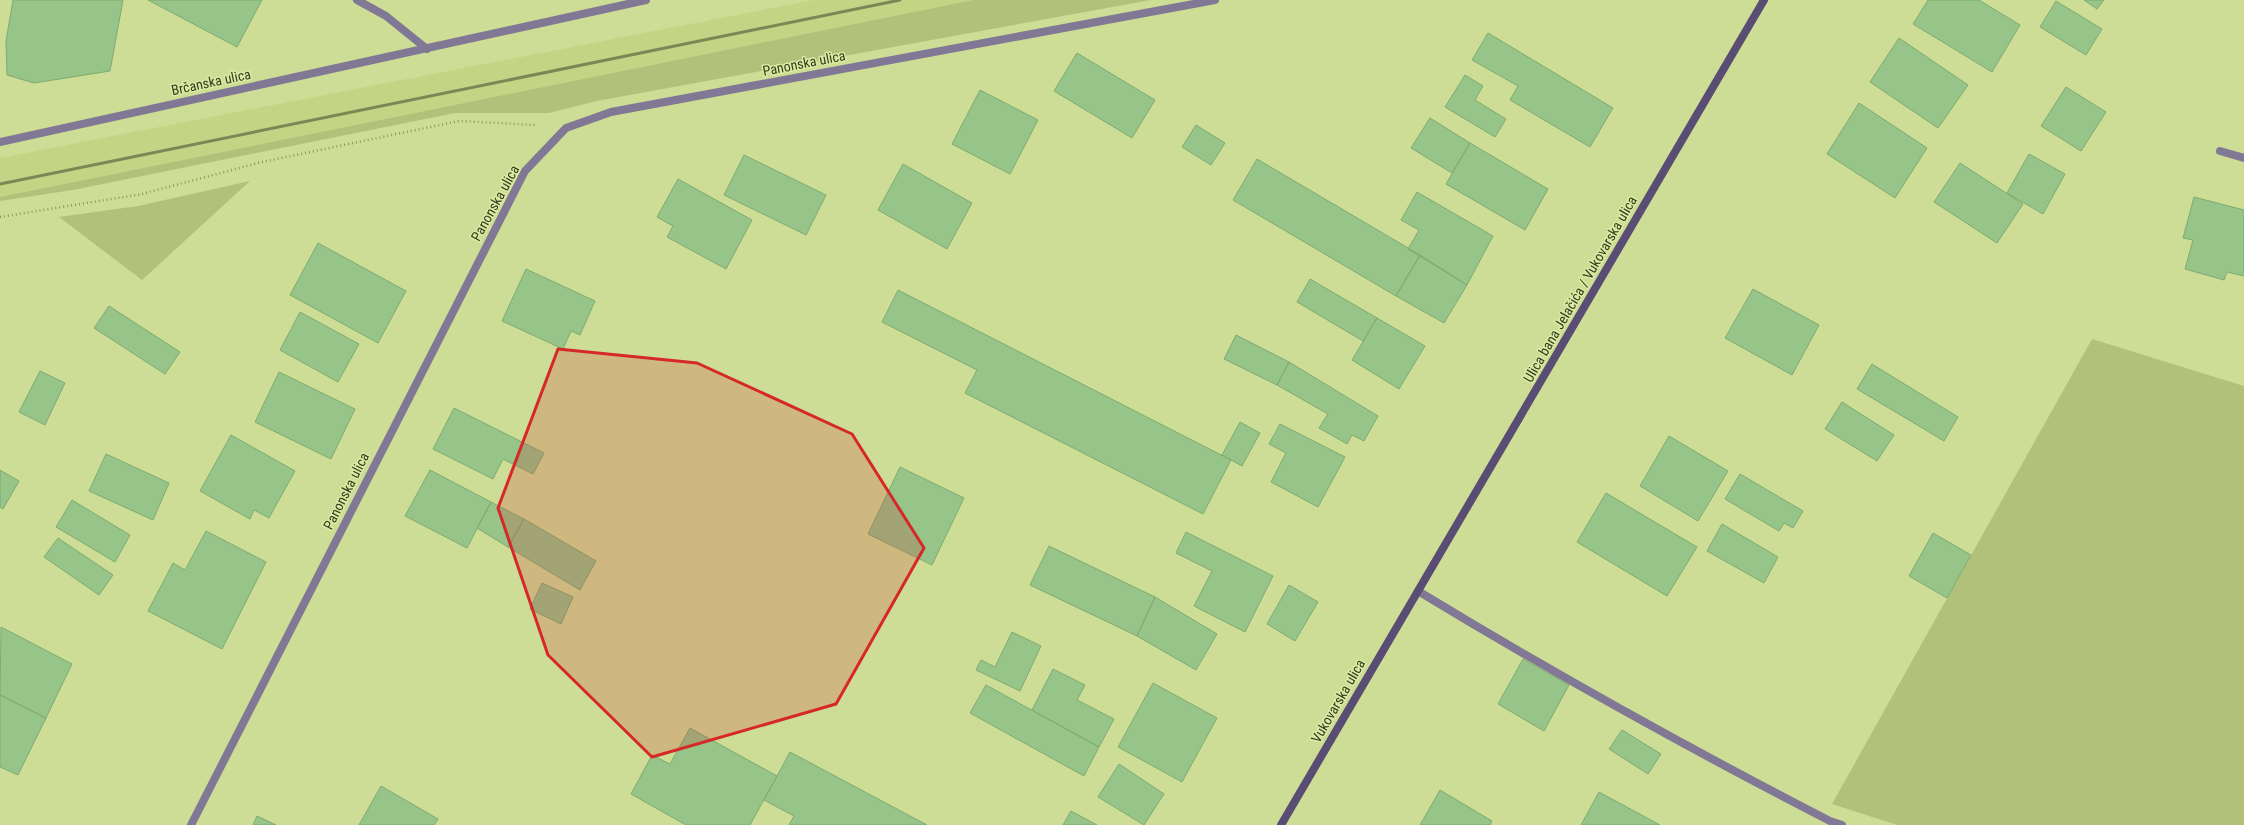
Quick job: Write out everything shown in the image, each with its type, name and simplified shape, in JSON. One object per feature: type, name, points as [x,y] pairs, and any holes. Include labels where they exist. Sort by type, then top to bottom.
[{"type":"main road","name":"Ulica bana Jelačića / Vukovarska ulica","points":[[1418,591],[1764,0]]},
{"type":"main road","name":"Vukovarska ulica","points":[[1281,825],[1418,591]]},
{"type":"street","points":[[357,0],[386,16],[427,48]]},
{"type":"street","name":"Brčanska ulica","points":[[0,142],[646,0]]},
{"type":"street","name":"Panonska ulica","points":[[191,825],[525,171],[566,128],[611,112],[1215,0]]},
{"type":"street","points":[[2220,151],[2244,158]]},
{"type":"street","points":[[1418,591],[1496,638],[1702,755],[1829,823],[1842,825]]},
{"type":"path","points":[[0,218],[142,194],[262,162],[459,121],[566,128]]},
{"type":"highlighted area","points":[[558,349],[697,363],[852,434],[924,548],[836,704],[652,757],[548,655],[498,508]]},
{"type":"shaded area","points":[[814,0],[973,0],[0,197],[0,158]]},
{"type":"shaded area","points":[[973,0],[1151,0],[597,101],[549,113],[455,113],[73,190],[0,201],[0,197]]},
{"type":"shaded area","points":[[250,181],[142,280],[59,217],[138,206]]},
{"type":"shaded area","points":[[2092,339],[2244,386],[2244,825],[1897,825],[1832,804]]},
{"type":"building","points":[[13,0],[123,0],[110,71],[34,83],[7,75],[6,41]]},
{"type":"building","points":[[148,0],[262,0],[237,47]]},
{"type":"building","points":[[1928,0],[1979,0],[2020,25],[1992,72],[1913,24]]},
{"type":"building","points":[[2084,0],[2104,0],[2097,9]]},
{"type":"building","points":[[2056,1],[2102,29],[2086,55],[2040,27]]},
{"type":"building","points":[[1488,33],[1613,108],[1590,147],[1510,100],[1518,86],[1472,60]]},
{"type":"building","points":[[1899,38],[1968,85],[1938,128],[1870,82]]},
{"type":"building","points":[[1077,53],[1155,100],[1132,138],[1054,91]]},
{"type":"building","points":[[1465,75],[1483,86],[1475,100],[1506,119],[1495,137],[1445,107]]},
{"type":"building","points":[[2066,87],[2106,112],[2081,151],[2041,126]]},
{"type":"building","points":[[980,90],[1038,120],[1010,174],[952,144]]},
{"type":"building","points":[[1859,103],[1927,148],[1895,198],[1827,154]]},
{"type":"building","points":[[1430,118],[1470,143],[1452,173],[1411,148]]},
{"type":"building","points":[[1196,125],[1225,143],[1211,165],[1182,147]]},
{"type":"building","points":[[1470,143],[1548,189],[1525,230],[1446,184]]},
{"type":"building","points":[[2029,154],[2065,174],[2043,214],[2007,193]]},
{"type":"building","points":[[744,155],[826,195],[806,235],[724,195]]},
{"type":"building","points":[[1257,159],[1420,255],[1396,296],[1233,200]]},
{"type":"building","points":[[1960,163],[2023,204],[1997,243],[1934,202]]},
{"type":"building","points":[[903,164],[972,203],[947,249],[878,210]]},
{"type":"building","points":[[678,179],[752,220],[726,269],[667,237],[673,226],[657,217]]},
{"type":"building","points":[[1417,192],[1493,236],[1467,285],[1408,249],[1419,230],[1401,220]]},
{"type":"building","points":[[2194,197],[2244,210],[2244,276],[2227,272],[2224,280],[2185,269],[2193,240],[2183,238]]},
{"type":"building","points":[[318,243],[406,291],[378,343],[290,295]]},
{"type":"building","points":[[1420,255],[1467,285],[1444,323],[1396,296]]},
{"type":"building","points":[[526,269],[595,301],[580,335],[571,331],[563,349],[502,321]]},
{"type":"building","points":[[1310,279],[1377,318],[1363,341],[1297,302]]},
{"type":"building","points":[[1753,289],[1819,325],[1792,375],[1725,338]]},
{"type":"building","points":[[898,290],[1231,460],[1203,514],[965,393],[977,370],[882,322]]},
{"type":"building","points":[[109,306],[180,352],[165,374],[94,328]]},
{"type":"building","points":[[300,312],[359,344],[338,382],[280,350]]},
{"type":"building","points":[[1377,318],[1425,346],[1399,389],[1352,360]]},
{"type":"building","points":[[1236,335],[1289,362],[1277,385],[1224,359]]},
{"type":"building","points":[[1289,362],[1378,416],[1364,441],[1352,435],[1347,444],[1319,428],[1328,414],[1277,385]]},
{"type":"building","points":[[1872,364],[1958,417],[1944,441],[1857,389]]},
{"type":"building","points":[[40,371],[65,383],[45,425],[19,412]]},
{"type":"building","points":[[279,372],[355,409],[331,459],[255,422]]},
{"type":"building","points":[[1842,402],[1894,435],[1877,461],[1825,429]]},
{"type":"building","points":[[454,408],[544,453],[533,474],[503,459],[493,479],[433,449]]},
{"type":"building","points":[[1240,422],[1260,433],[1242,466],[1222,455]]},
{"type":"building","points":[[1280,424],[1345,457],[1318,507],[1271,482],[1286,453],[1269,444]]},
{"type":"building","points":[[231,435],[295,471],[269,518],[254,510],[250,519],[200,491]]},
{"type":"building","points":[[1669,436],[1728,471],[1698,521],[1640,486]]},
{"type":"building","points":[[106,454],[169,483],[153,520],[89,491]]},
{"type":"building","points":[[900,467],[964,498],[932,565],[868,534]]},
{"type":"building","points":[[0,470],[19,481],[3,509],[0,507]]},
{"type":"building","points":[[430,470],[491,502],[467,548],[405,516]]},
{"type":"building","points":[[1740,474],[1803,511],[1793,528],[1784,523],[1779,531],[1725,499]]},
{"type":"building","points":[[1606,493],[1697,547],[1667,596],[1577,542]]},
{"type":"building","points":[[72,500],[130,535],[115,562],[56,527]]},
{"type":"building","points":[[491,502],[524,519],[508,547],[477,528]]},
{"type":"building","points":[[524,519],[596,561],[580,590],[508,547]]},
{"type":"building","points":[[1722,524],[1778,557],[1764,583],[1707,551]]},
{"type":"building","points":[[206,531],[266,562],[222,649],[148,611],[173,563],[185,570]]},
{"type":"building","points":[[1186,532],[1273,576],[1245,632],[1194,606],[1212,571],[1176,553]]},
{"type":"building","points":[[1933,533],[1971,555],[1947,598],[1909,576]]},
{"type":"building","points":[[58,538],[113,575],[99,595],[44,557]]},
{"type":"building","points":[[1049,546],[1155,597],[1137,636],[1030,585]]},
{"type":"building","points":[[542,583],[573,597],[561,624],[530,609]]},
{"type":"building","points":[[1289,585],[1318,602],[1295,641],[1267,624]]},
{"type":"building","points":[[1155,597],[1217,634],[1196,670],[1137,636]]},
{"type":"building","points":[[1,627],[72,664],[46,718],[0,695]]},
{"type":"building","points":[[1012,632],[1041,646],[1020,691],[976,670],[981,660],[995,667]]},
{"type":"building","points":[[1523,659],[1569,685],[1544,731],[1498,704]]},
{"type":"building","points":[[1053,669],[1085,685],[1077,700],[1114,719],[1099,747],[1032,710]]},
{"type":"building","points":[[1153,683],[1217,718],[1182,782],[1118,747]]},
{"type":"building","points":[[986,685],[1099,747],[1084,776],[970,713]]},
{"type":"building","points":[[0,695],[46,718],[18,775],[0,767]]},
{"type":"building","points":[[690,728],[777,776],[750,825],[686,825],[631,794],[652,755],[670,764]]},
{"type":"building","points":[[1622,730],[1661,754],[1648,774],[1609,749]]},
{"type":"building","points":[[790,752],[927,825],[789,825],[794,816],[764,800]]},
{"type":"building","points":[[1119,764],[1164,794],[1144,825],[1098,797]]},
{"type":"building","points":[[381,786],[438,819],[434,825],[359,825]]},
{"type":"building","points":[[1440,790],[1492,821],[1490,825],[1420,825]]},
{"type":"building","points":[[1599,792],[1660,825],[1581,825]]},
{"type":"building","points":[[1071,811],[1097,825],[1063,825]]},
{"type":"building","points":[[257,816],[276,825],[253,825]]},
{"type":"railway","points":[[0,184],[900,0]]}]
